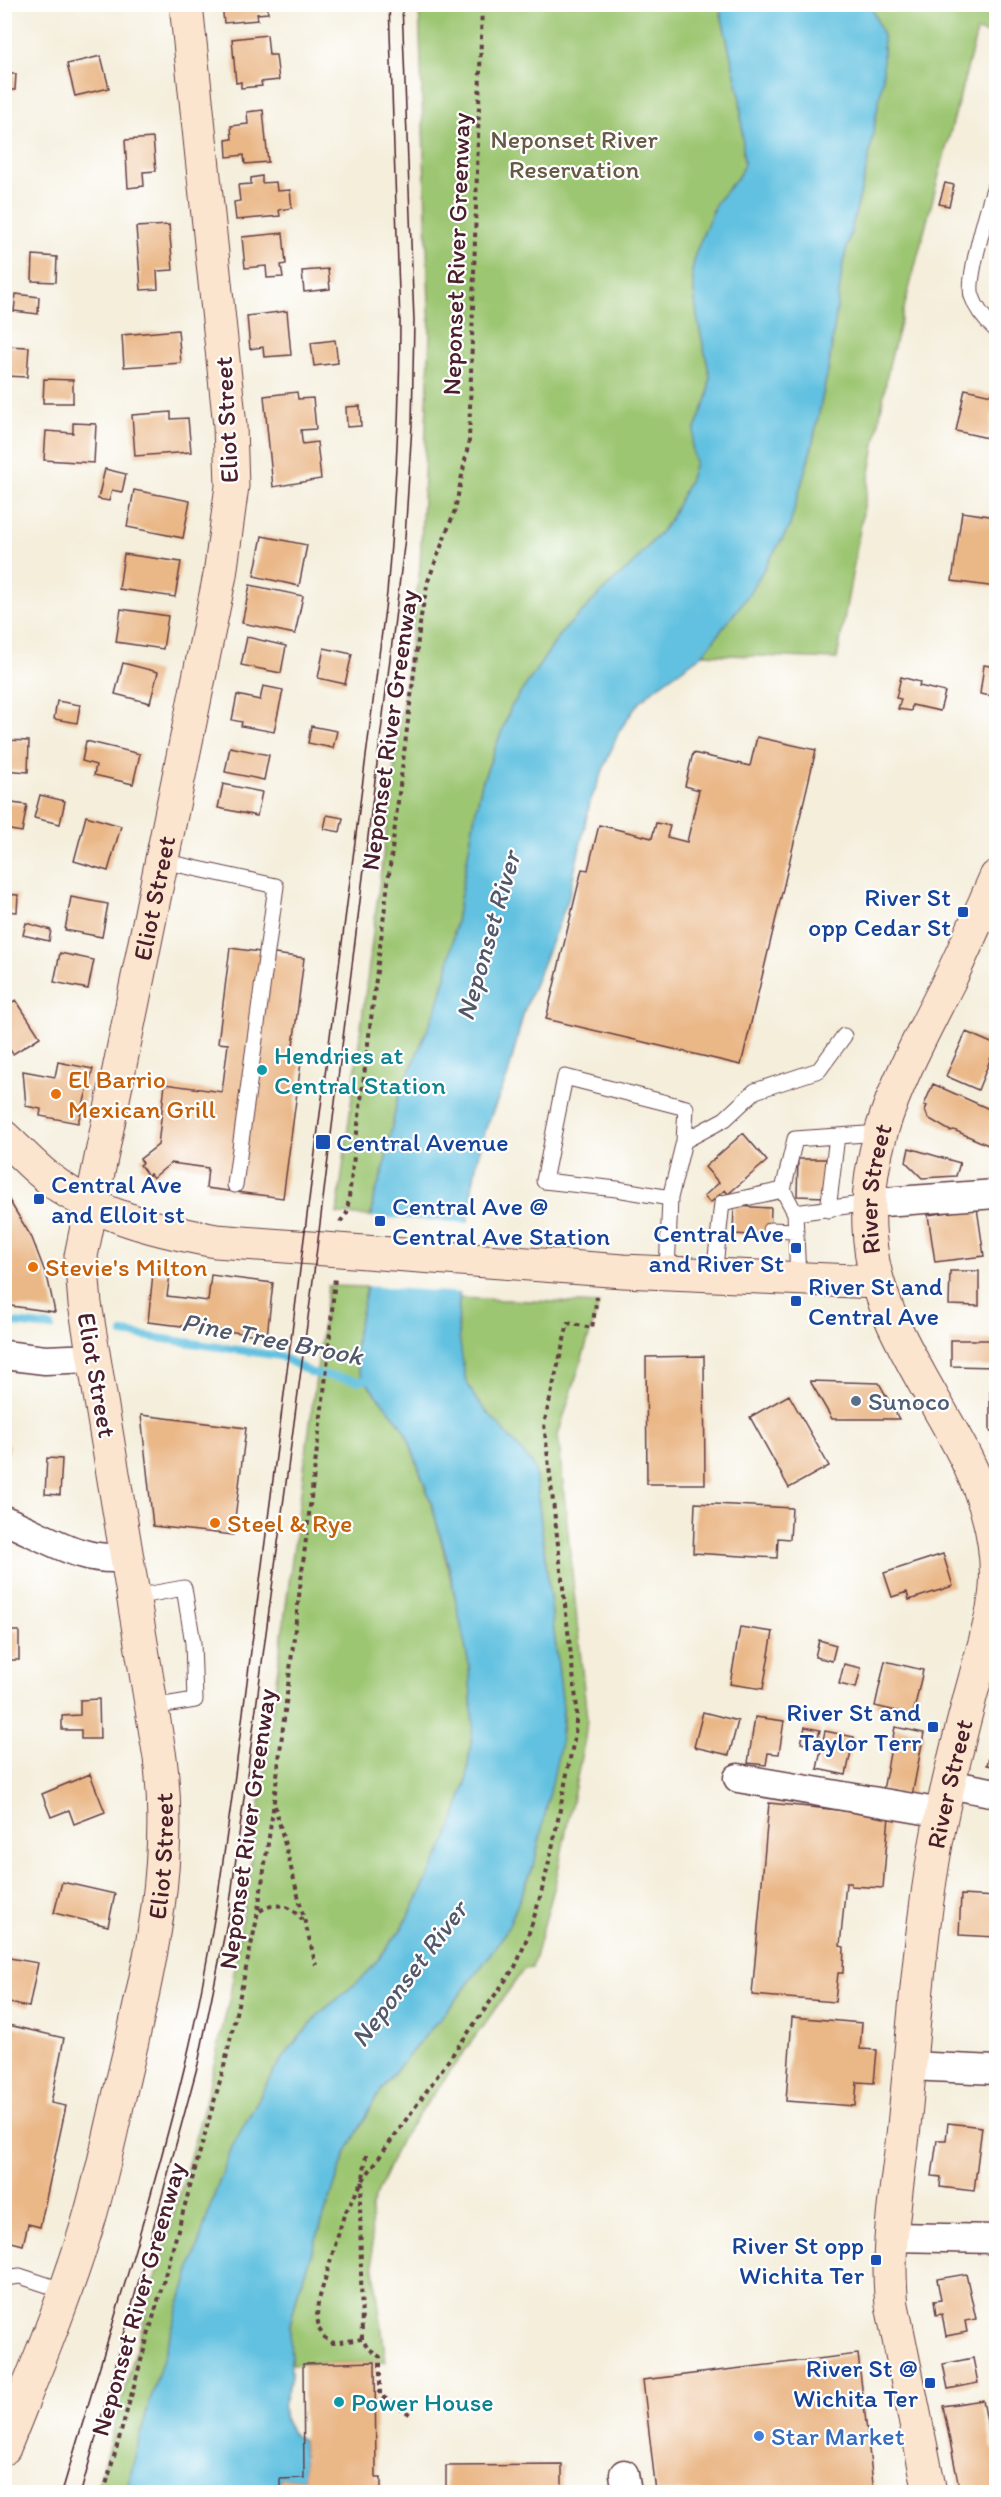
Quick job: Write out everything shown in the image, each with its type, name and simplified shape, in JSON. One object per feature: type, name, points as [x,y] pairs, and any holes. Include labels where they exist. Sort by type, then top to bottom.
[{"type":"street","name":"Eliot Street","points":[[4,2448],[65,2292],[96,2193],[148,1971],[165,1856],[165,1807],[152,1707],[81,1272],[82,1244],[220,575],[229,512],[232,466],[230,426],[186,4]]},
{"type":"street","name":"River Street","points":[[930,2493],[892,2305],[890,2277],[892,2237],[928,1900],[945,1798],[994,1604],[996,1570],[994,1539],[979,1482],[900,1338],[877,1282],[870,1241],[869,1203],[880,1133],[906,1064],[951,977],[996,877]]},
{"type":"street","points":[[4,1137],[42,1173],[91,1204],[134,1221],[179,1234],[216,1241],[598,1269],[877,1282]]},
{"type":"street","points":[[869,1203],[996,1194]]},
{"type":"street","points":[[4,1355],[45,1360],[94,1358]]},
{"type":"street","points":[[4,1521],[84,1555],[111,1559],[127,1557]]},
{"type":"street","points":[[738,1778],[945,1798],[996,1793]]},
{"type":"street","points":[[909,2066],[996,2070]]},
{"type":"street","points":[[892,2237],[996,2239]]},
{"type":"lane","points":[[996,182],[979,239],[971,295],[987,322],[996,330]]},
{"type":"lane","points":[[162,861],[276,886],[235,1185]]},
{"type":"lane","points":[[684,1141],[724,1119],[755,1091],[819,1070],[844,1036]]},
{"type":"lane","points":[[667,1273],[670,1198],[684,1141],[686,1108],[565,1077],[544,1180],[670,1198]]},
{"type":"lane","points":[[798,1278],[795,1213],[783,1190],[795,1139],[880,1133]]},
{"type":"lane","points":[[828,1210],[837,1136]]},
{"type":"lane","points":[[714,1275],[727,1228],[722,1203],[783,1190]]},
{"type":"lane","points":[[795,1213],[869,1203]]},
{"type":"lane","points":[[770,1230],[795,1231]]},
{"type":"lane","points":[[134,1597],[184,1588],[193,1643],[195,1700],[152,1707]]},
{"type":"lane","points":[[4,2278],[20,2276],[65,2292]]},
{"type":"path","name":"Neponset River Greenway","points":[[347,1213],[421,616],[429,581],[455,510],[469,441],[482,4]]},
{"type":"path","points":[[362,2339],[333,2343],[325,2338],[319,2329],[317,2316],[318,2303],[344,2215],[363,2180],[515,1967],[529,1934],[540,1895],[575,1735],[577,1708],[544,1424],[568,1323],[592,1328],[598,1269]]},
{"type":"path","name":"Neponset River Greenway","points":[[104,2493],[220,2082],[259,1911],[335,1299]]},
{"type":"path","points":[[274,1801],[316,1965]]},
{"type":"path","points":[[259,1911],[274,1905],[283,1906],[299,1915],[304,1923]]},
{"type":"path","points":[[366,2155],[360,2216],[362,2339],[367,2348],[380,2357],[380,2395],[411,2415]]},
{"type":"green space","name":"Neponset River Reservation","points":[[419,5],[719,5],[740,96],[744,164],[738,177],[716,203],[696,252],[692,272],[697,316],[710,376],[708,396],[695,429],[692,444],[695,463],[690,479],[669,522],[632,565],[562,632],[511,707],[482,783],[447,973],[437,1007],[397,1101],[384,1168],[373,1200],[371,1216],[337,1214],[420,568],[430,334]]},
{"type":"green space","points":[[871,5],[996,5],[993,35],[977,31],[889,365],[837,659],[703,654],[746,598],[789,528],[812,446],[829,365],[843,263],[867,167],[883,78],[883,36]]},
{"type":"green space","points":[[328,1286],[367,1287],[357,1332],[363,1378],[400,1423],[408,1438],[432,1505],[460,1616],[469,1665],[473,1726],[466,1783],[448,1838],[403,1927],[366,1975],[320,2013],[293,2045],[274,2071],[232,2147],[210,2207],[148,2407],[126,2492],[96,2492],[205,2103],[230,1996],[261,1796]]},
{"type":"green space","points":[[459,1298],[599,1304],[558,1435],[587,1719],[585,1738],[555,1885],[532,1968],[524,1969],[401,2139],[371,2208],[372,2254],[386,2362],[292,2364],[289,2341],[290,2324],[298,2292],[345,2155],[376,2098],[396,2070],[459,1996],[508,1927],[534,1865],[563,1726],[563,1708],[535,1471],[531,1462],[484,1411],[465,1377],[459,1348]]},
{"type":"water","name":"Neponset River","points":[[719,5],[871,5],[883,36],[883,78],[867,167],[843,263],[829,365],[812,446],[789,528],[746,598],[703,654],[654,689],[637,705],[619,731],[590,802],[568,900],[524,1011],[508,1075],[487,1125],[478,1156],[459,1298],[458,1329],[465,1378],[475,1398],[531,1462],[535,1471],[563,1708],[560,1746],[534,1865],[508,1927],[498,1944],[459,1996],[396,2070],[376,2098],[345,2155],[298,2292],[290,2324],[291,2377],[283,2406],[285,2421],[292,2433],[303,2440],[304,2478],[280,2479],[280,2492],[126,2492],[148,2407],[210,2207],[232,2147],[274,2071],[293,2045],[320,2013],[366,1975],[403,1927],[448,1838],[466,1783],[473,1726],[469,1665],[449,1567],[432,1505],[408,1438],[400,1423],[363,1378],[357,1366],[355,1353],[357,1332],[367,1287],[373,1200],[384,1168],[397,1101],[437,1007],[447,973],[482,783],[511,707],[562,632],[632,565],[669,522],[690,479],[695,463],[692,445],[695,429],[708,396],[710,376],[697,316],[692,272],[696,252],[716,203],[738,177],[744,164],[740,96]]},
{"type":"pier","points":[[368,1217],[470,1223],[463,1293],[364,1286]]},
{"type":"building","points":[[222,5],[267,5],[268,13],[257,14],[258,20],[224,23]]},
{"type":"building","points":[[267,35],[269,55],[276,55],[279,80],[261,82],[262,86],[241,88],[241,82],[236,83],[232,39]]},
{"type":"building","points":[[101,56],[109,88],[75,96],[67,64]]},
{"type":"building","points":[[4,74],[16,74],[15,90],[4,90]]},
{"type":"building","points":[[263,110],[268,162],[245,164],[244,155],[227,157],[226,140],[232,139],[231,126],[248,124],[247,112]]},
{"type":"building","points":[[153,138],[156,171],[143,172],[144,186],[128,188],[125,140]]},
{"type":"building","points":[[262,176],[262,183],[276,182],[277,191],[290,190],[292,208],[279,210],[280,216],[236,220],[234,202],[240,201],[238,185],[251,184],[251,178]]},
{"type":"building","points":[[945,183],[954,185],[949,206],[939,204]]},
{"type":"building","points":[[169,225],[173,270],[157,271],[158,289],[141,290],[136,227]]},
{"type":"building","points":[[283,233],[286,264],[281,265],[283,277],[267,278],[266,266],[245,268],[242,237]]},
{"type":"building","points":[[4,235],[11,235],[10,258],[4,258]]},
{"type":"building","points":[[33,255],[57,257],[56,282],[32,281]]},
{"type":"building","points":[[328,269],[330,289],[304,292],[302,271]]},
{"type":"building","points":[[16,294],[39,297],[38,314],[14,311]]},
{"type":"building","points":[[287,311],[291,355],[264,357],[263,347],[250,349],[247,316]]},
{"type":"building","points":[[178,330],[181,363],[124,367],[122,335]]},
{"type":"building","points":[[335,340],[338,363],[314,366],[311,343]]},
{"type":"building","points":[[4,346],[29,347],[27,377],[4,376]]},
{"type":"building","points":[[44,379],[73,380],[73,403],[43,403]]},
{"type":"building","points":[[965,389],[996,396],[988,438],[956,431]]},
{"type":"building","points":[[297,392],[298,399],[313,398],[316,429],[301,430],[302,441],[303,444],[317,442],[321,479],[273,487],[264,396]]},
{"type":"building","points":[[360,406],[361,426],[347,427],[346,407]]},
{"type":"building","points":[[171,412],[171,419],[188,418],[191,452],[135,456],[132,415]]},
{"type":"building","points":[[73,423],[96,424],[94,463],[44,460],[46,431],[73,433]]},
{"type":"building","points":[[105,469],[126,474],[122,492],[112,490],[109,501],[98,499]]},
{"type":"building","points":[[134,490],[190,501],[183,538],[127,527]]},
{"type":"building","points":[[962,512],[996,517],[996,587],[952,581]]},
{"type":"building","points":[[262,536],[307,545],[299,586],[254,576]]},
{"type":"building","points":[[124,554],[181,562],[175,597],[119,589]]},
{"type":"building","points":[[250,585],[303,596],[295,634],[242,623]]},
{"type":"building","points":[[121,609],[168,616],[163,649],[116,642]]},
{"type":"building","points":[[247,637],[286,646],[281,673],[241,665]]},
{"type":"building","points":[[324,648],[352,654],[345,684],[318,678]]},
{"type":"building","points":[[123,663],[158,672],[150,703],[115,694]]},
{"type":"building","points":[[984,665],[996,667],[996,703],[991,702],[991,696],[980,694]]},
{"type":"building","points":[[901,677],[920,682],[919,686],[945,692],[940,711],[912,705],[911,711],[898,709],[901,699],[896,698]]},
{"type":"building","points":[[263,686],[283,690],[274,732],[241,726],[242,722],[232,720],[237,695],[260,700]]},
{"type":"building","points":[[57,701],[80,705],[77,723],[54,719]]},
{"type":"building","points":[[311,726],[337,731],[333,748],[308,743]]},
{"type":"building","points":[[757,737],[816,750],[741,1065],[546,1019],[582,869],[588,870],[599,825],[652,838],[656,823],[670,826],[667,837],[687,842],[699,790],[685,786],[693,753],[750,766]]},
{"type":"building","points":[[4,740],[29,741],[28,772],[4,770]]},
{"type":"building","points":[[86,741],[140,754],[133,784],[94,775],[96,765],[82,761]]},
{"type":"building","points":[[230,747],[269,755],[264,780],[225,772]]},
{"type":"building","points":[[223,784],[262,792],[257,816],[218,808]]},
{"type":"building","points":[[40,795],[65,801],[60,824],[34,818]]},
{"type":"building","points":[[4,802],[27,805],[22,832],[4,829]]},
{"type":"building","points":[[327,815],[343,818],[340,832],[324,829]]},
{"type":"building","points":[[86,816],[121,826],[108,871],[74,861]]},
{"type":"building","points":[[4,894],[18,895],[17,912],[4,911]]},
{"type":"building","points":[[71,897],[108,904],[102,937],[65,930]]},
{"type":"building","points":[[26,923],[51,930],[49,941],[23,935]]},
{"type":"building","name":"Hendries at Central Station","points":[[230,948],[304,958],[292,1054],[302,1055],[283,1198],[206,1188],[208,1168],[171,1163],[153,1178],[150,1174],[148,1176],[140,1165],[143,1163],[140,1159],[158,1145],[165,1084],[222,1092],[228,1044],[218,1043]]},
{"type":"building","points":[[60,953],[94,960],[88,989],[54,982]]},
{"type":"building","points":[[16,1000],[40,1037],[13,1054],[4,1042],[4,1007]]},
{"type":"building","points":[[966,1032],[996,1045],[978,1090],[946,1076]]},
{"type":"building","points":[[58,1062],[93,1069],[78,1123],[40,1116],[41,1109],[26,1106],[23,1071],[55,1077]]},
{"type":"building","points":[[933,1084],[996,1112],[995,1148],[954,1130],[950,1131],[928,1118],[925,1110],[927,1106],[924,1105]]},
{"type":"building","points":[[743,1133],[767,1161],[728,1194],[725,1190],[710,1203],[704,1196],[719,1183],[705,1167]]},
{"type":"building","points":[[909,1148],[960,1163],[956,1176],[922,1178],[906,1162]]},
{"type":"building","points":[[798,1159],[826,1159],[825,1197],[797,1196]]},
{"type":"building","points":[[4,1192],[32,1238],[48,1280],[55,1312],[4,1305]]},
{"type":"building","points":[[734,1206],[771,1208],[770,1236],[733,1234]]},
{"type":"building","points":[[977,1208],[984,1256],[935,1262],[928,1215]]},
{"type":"building","points":[[950,1271],[979,1271],[979,1306],[949,1305]]},
{"type":"building","points":[[153,1273],[170,1275],[167,1296],[208,1301],[211,1275],[273,1283],[267,1336],[148,1322]]},
{"type":"building","points":[[951,1340],[996,1340],[996,1367],[951,1366]]},
{"type":"building","points":[[704,1356],[705,1484],[647,1484],[646,1357]]},
{"type":"building","points":[[810,1381],[879,1383],[899,1419],[832,1419]]},
{"type":"building","points":[[990,1392],[996,1392],[996,1431],[990,1431]]},
{"type":"building","points":[[789,1395],[829,1466],[789,1488],[750,1417]]},
{"type":"building","points":[[141,1415],[246,1428],[233,1535],[153,1526]]},
{"type":"building","points":[[4,1443],[10,1445],[5,1463],[4,1463]]},
{"type":"building","points":[[47,1458],[62,1459],[60,1495],[45,1494]]},
{"type":"building","points":[[695,1503],[792,1508],[790,1539],[778,1538],[777,1558],[693,1553]]},
{"type":"building","points":[[943,1554],[953,1586],[909,1600],[907,1592],[892,1597],[884,1573]]},
{"type":"building","points":[[740,1627],[773,1632],[763,1689],[730,1684]]},
{"type":"building","points":[[4,1631],[19,1631],[19,1660],[4,1660]]},
{"type":"building","points":[[819,1640],[836,1645],[832,1661],[815,1657]]},
{"type":"building","points":[[885,1661],[923,1670],[913,1715],[875,1706]]},
{"type":"building","points":[[844,1664],[861,1668],[856,1688],[839,1684]]},
{"type":"building","points":[[99,1699],[100,1739],[81,1739],[81,1730],[62,1730],[62,1716],[80,1715],[80,1700]]},
{"type":"building","points":[[703,1712],[738,1721],[729,1755],[694,1747]]},
{"type":"building","points":[[755,1717],[784,1721],[779,1754],[768,1753],[766,1765],[748,1763]]},
{"type":"building","points":[[805,1727],[820,1730],[816,1747],[801,1743]]},
{"type":"building","points":[[895,1727],[924,1733],[912,1796],[883,1790]]},
{"type":"building","points":[[825,1731],[854,1737],[846,1775],[817,1769]]},
{"type":"building","points":[[996,1731],[996,1767],[987,1765]]},
{"type":"building","points":[[90,1774],[105,1812],[74,1824],[69,1810],[51,1817],[42,1794]]},
{"type":"building","points":[[769,1803],[889,1815],[883,1888],[851,1886],[851,1883],[846,1883],[840,1946],[844,1947],[843,1973],[838,1973],[835,2002],[752,1995]]},
{"type":"building","points":[[62,1882],[115,1894],[108,1926],[54,1913]]},
{"type":"building","points":[[961,1895],[996,1897],[996,1937],[959,1935]]},
{"type":"building","points":[[4,1957],[38,1963],[29,2007],[4,2002]]},
{"type":"building","points":[[792,2017],[862,2023],[860,2049],[877,2050],[874,2083],[857,2082],[855,2106],[786,2101]]},
{"type":"building","points":[[4,2024],[64,2038],[51,2103],[66,2106],[40,2227],[28,2224],[23,2245],[4,2240]]},
{"type":"building","points":[[948,2123],[982,2127],[974,2191],[940,2187],[941,2177],[932,2176],[937,2140],[946,2140]]},
{"type":"building","points":[[966,2274],[976,2319],[965,2321],[967,2332],[946,2336],[942,2314],[936,2315],[934,2301],[941,2300],[937,2279]]},
{"type":"building","name":"Star Market","points":[[858,2354],[874,2492],[656,2492],[643,2380]]},
{"type":"building","points":[[973,2358],[978,2383],[948,2389],[943,2364]]},
{"type":"building","name":"Power House","points":[[375,2362],[376,2478],[381,2478],[381,2492],[280,2492],[280,2479],[304,2478],[303,2364]]},
{"type":"building","points":[[983,2400],[992,2449],[996,2448],[996,2492],[960,2492],[943,2406]]},
{"type":"building","points":[[562,2465],[562,2492],[446,2492],[446,2466]]},
{"type":"waterway","name":"Pine Tree Brook","points":[[4,1322],[51,1327]]},
{"type":"waterway","name":"Pine Tree Brook","points":[[123,1333],[280,1356],[312,1373],[360,1381],[373,1378]]},
{"type":"tram line","points":[[62,2492],[142,2226],[185,2065],[220,1884],[235,1775],[387,593],[396,458],[400,322],[389,4]]},
{"type":"tram line","points":[[81,2492],[198,2064],[228,1918],[313,1280],[405,538],[412,425],[414,321],[402,4]]},
{"type":"place","name":"River St opp Cedar St","points":[[963,912]]},
{"type":"place","name":"Hendries at Central Station","points":[[262,1070]]},
{"type":"place","name":"El Barrio Mexican Grill","points":[[56,1094]]},
{"type":"place","name":"Central Avenue","points":[[323,1142]]},
{"type":"place","name":"Central Ave and Elloit st","points":[[39,1199]]},
{"type":"place","name":"Central Ave @ Central Ave Station","points":[[380,1221]]},
{"type":"place","name":"Central Ave and River St","points":[[796,1248]]},
{"type":"place","name":"Stevie's Milton","points":[[33,1267]]},
{"type":"place","name":"River St and Central Ave","points":[[796,1301]]},
{"type":"place","name":"Sunoco","points":[[856,1401]]},
{"type":"place","name":"Steel & Rye","points":[[215,1523]]},
{"type":"place","name":"River St and Taylor Terr","points":[[933,1727]]},
{"type":"place","name":"River St opp Wichita Ter","points":[[876,2260]]},
{"type":"place","name":"River St @ Wichita Ter","points":[[930,2383]]},
{"type":"place","name":"Power House","points":[[339,2402]]},
{"type":"place","name":"Star Market","points":[[759,2436]]}]
